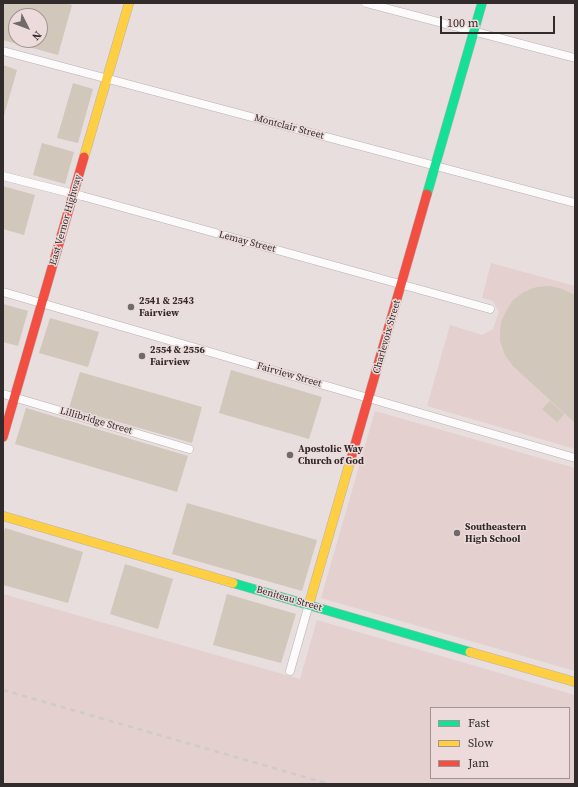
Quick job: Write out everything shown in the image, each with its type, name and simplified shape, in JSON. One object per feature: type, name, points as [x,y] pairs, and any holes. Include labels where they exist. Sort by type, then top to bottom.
[{"type":"street","name":"East Vernor Highway","points":[[3,437],[128,3]]},
{"type":"street","points":[[366,3],[575,58]]},
{"type":"street","name":"Charlevoix Street","points":[[290,671],[475,32],[482,3]]},
{"type":"street","name":"Montclair Street","points":[[3,51],[575,203]]},
{"type":"street","name":"Lemay Street","points":[[3,176],[490,309]]},
{"type":"street","name":"Fairview Street","points":[[3,292],[575,458]]},
{"type":"street","name":"Lillibridge Street","points":[[3,394],[189,449]]},
{"type":"street","name":"Beniteau Street","points":[[3,516],[575,682]]},
{"type":"shaded area","points":[[4,3],[66,3],[72,5],[58,55],[32,48],[48,48],[48,8],[8,8],[8,41],[3,40]]},
{"type":"shaded area","points":[[3,65],[17,70],[3,119]]},
{"type":"shaded area","points":[[73,83],[93,89],[78,143],[57,138]]},
{"type":"shaded area","points":[[42,143],[74,152],[65,184],[33,175]]},
{"type":"shaded area","points":[[3,186],[35,195],[24,235],[3,229]]},
{"type":"shaded area","points":[[491,263],[575,286],[575,449],[427,406],[450,325],[482,335],[493,329],[499,312],[493,301],[482,298]]},
{"type":"shaded area","points":[[550,286],[562,289],[575,295],[575,423],[512,365],[505,355],[500,341],[501,322],[513,300],[531,289]]},
{"type":"shaded area","points":[[3,304],[28,311],[18,346],[3,342]]},
{"type":"shaded area","points":[[50,318],[99,332],[88,367],[39,353]]},
{"type":"shaded area","points":[[231,370],[322,397],[309,439],[219,413]]},
{"type":"shaded area","points":[[80,372],[202,407],[192,443],[69,408]]},
{"type":"shaded area","points":[[550,401],[564,414],[557,422],[542,409]]},
{"type":"shaded area","points":[[26,408],[188,456],[177,492],[15,444]]},
{"type":"shaded area","name":"Southeastern High School","points":[[375,411],[575,468],[575,671],[321,598]]},
{"type":"shaded area","points":[[187,503],[317,540],[302,591],[172,554]]},
{"type":"shaded area","points":[[5,528],[83,552],[68,603],[3,585],[3,536]]},
{"type":"shaded area","points":[[125,564],[173,579],[158,629],[110,614]]},
{"type":"shaded area","points":[[3,594],[300,679],[317,620],[575,695],[575,784],[3,784]]},
{"type":"shaded area","points":[[227,594],[296,614],[281,663],[213,645]]},
{"type":"railway","points":[[3,690],[329,784]]},
{"type":"traffic: fast","points":[[427,194],[482,3]]},
{"type":"traffic: fast","points":[[233,583],[470,652]]},
{"type":"traffic: slow","points":[[84,157],[129,3]]},
{"type":"traffic: slow","points":[[309,604],[352,455]]},
{"type":"traffic: slow","points":[[3,516],[233,583]]},
{"type":"traffic: slow","points":[[470,652],[575,682]]},
{"type":"traffic: jam","points":[[3,437],[84,157]]},
{"type":"traffic: jam","points":[[352,455],[427,194]]},
{"type":"place","name":"2541 & 2543 Fairview","points":[[131,307]]},
{"type":"place","name":"2554 & 2556 Fairview","points":[[142,356]]},
{"type":"place","name":"Apostolic Way Church of God","points":[[290,455]]},
{"type":"place","name":"Southeastern High School","points":[[457,533]]}]
